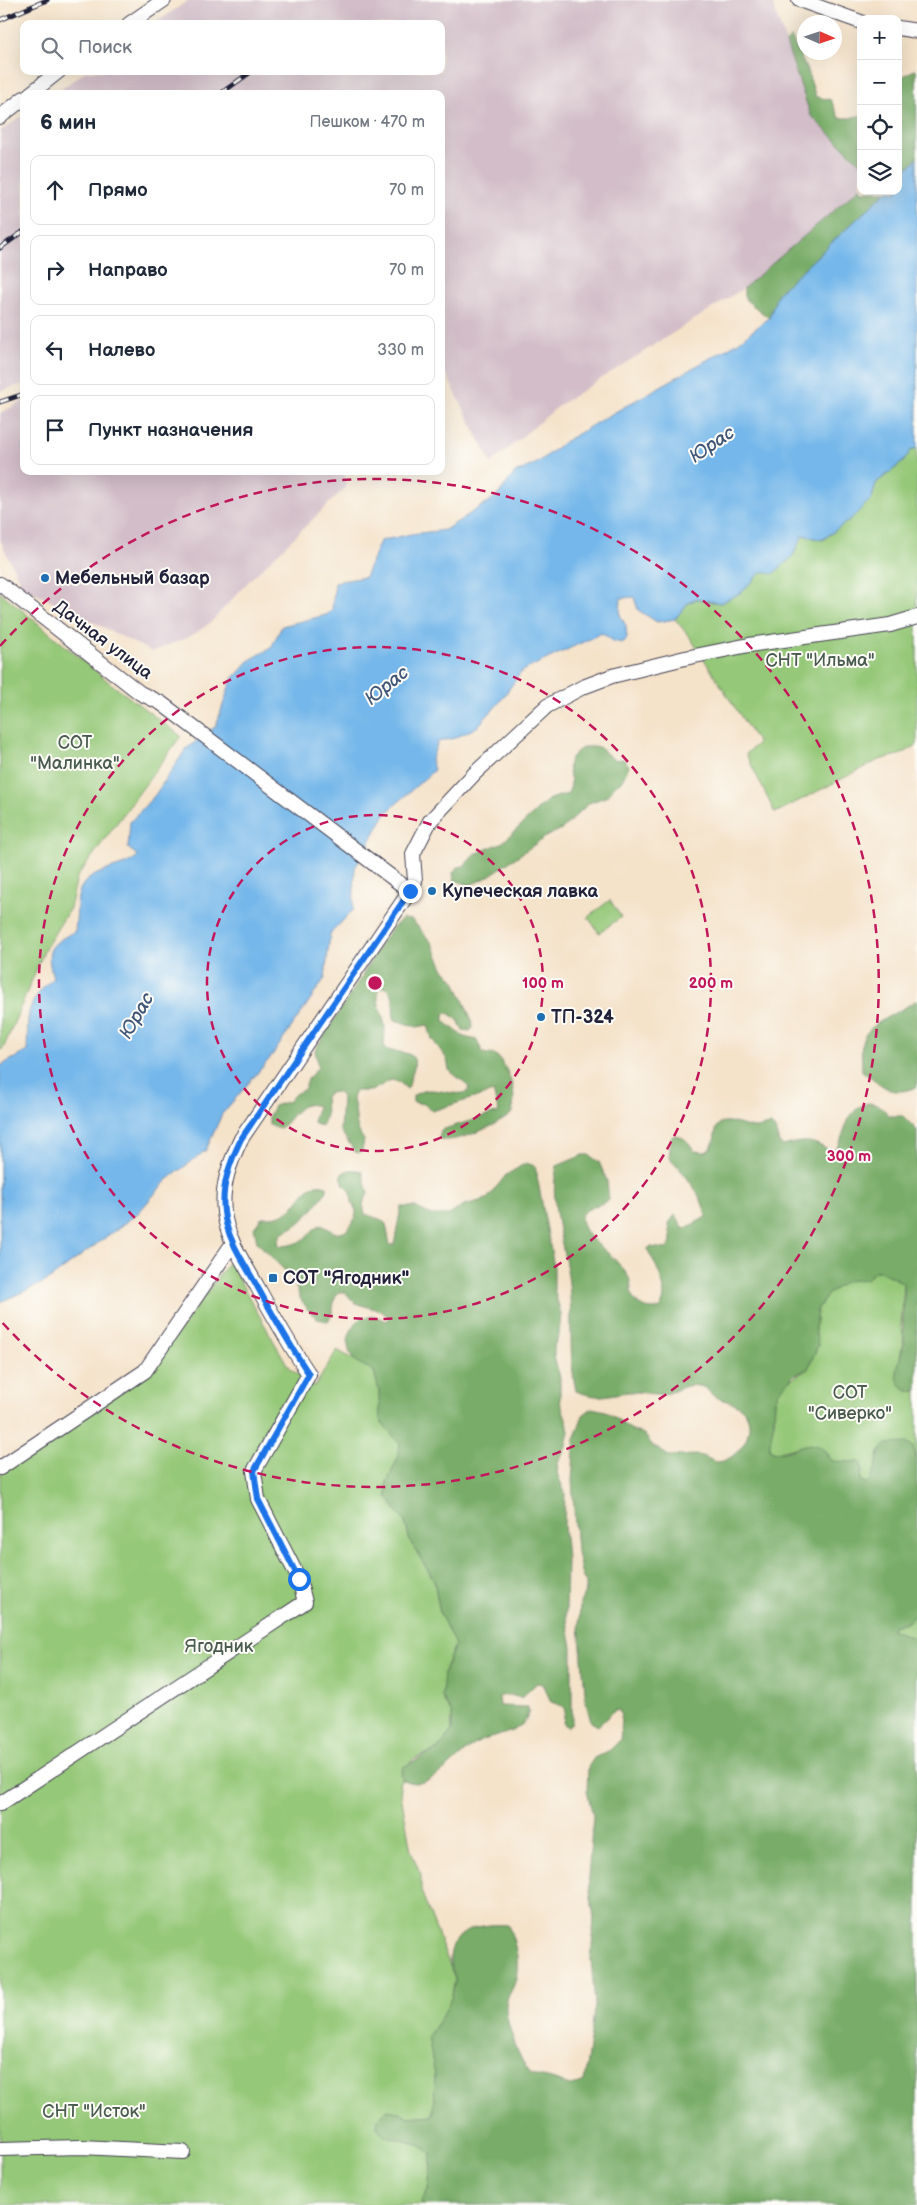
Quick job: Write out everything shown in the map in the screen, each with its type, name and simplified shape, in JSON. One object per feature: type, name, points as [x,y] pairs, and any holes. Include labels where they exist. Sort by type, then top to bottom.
[{"type":"street","points":[[135,20],[164,0]]},
{"type":"street","points":[[799,0],[857,21]]},
{"type":"street","points":[[902,29],[917,31]]},
{"type":"street","points":[[35,90],[54,75]]},
{"type":"street","points":[[0,117],[20,101]]},
{"type":"street","name":"Дачная улица","points":[[0,584],[140,693],[161,703],[410,891]]},
{"type":"street","points":[[0,1804],[305,1602],[299,1579],[258,1499],[254,1471],[309,1374],[295,1353],[233,1243],[224,1211],[224,1188],[229,1165],[241,1139],[410,891],[415,881],[413,854],[430,821],[475,773],[547,706],[583,687],[612,676],[685,658],[749,645],[890,625],[917,618]]},
{"type":"street","points":[[0,1468],[145,1371],[233,1243]]},
{"type":"street","points":[[0,2149],[80,2147],[183,2152]]},
{"type":"shaded area","points":[[189,0],[771,0],[811,115],[857,160],[857,190],[744,288],[561,404],[491,463],[445,372],[445,90],[60,90],[80,75],[445,75],[445,20],[160,20]]},
{"type":"shaded area","points":[[20,118],[20,385],[0,391],[0,131]]},
{"type":"shaded area","points":[[20,403],[20,475],[345,475],[346,487],[248,582],[210,623],[191,636],[152,652],[22,586],[0,540],[0,413]]},
{"type":"green space","points":[[791,37],[797,49],[797,60],[802,60],[816,97],[831,100],[839,118],[857,116],[857,160],[811,116],[786,43]]},
{"type":"green space","points":[[916,69],[917,158],[902,175],[902,105],[902,77]]},
{"type":"green space","points":[[857,190],[857,195],[883,195],[778,293],[769,318],[746,300],[744,288]]},
{"type":"green space","name":"СНТ \"Ильма\"","points":[[917,448],[917,745],[902,754],[879,760],[775,813],[746,754],[758,743],[691,639],[675,619],[687,604],[696,599],[721,603],[742,592],[761,572],[792,557],[803,535],[823,540],[850,519],[872,498],[876,483],[903,462],[911,450]]},
{"type":"green space","name":"СОТ \"Малинка\"","points":[[0,592],[110,683],[181,736],[77,877],[70,908],[45,949],[3,1049],[0,1050]]},
{"type":"green space","points":[[584,747],[599,747],[614,760],[624,759],[629,766],[622,781],[615,785],[608,796],[589,803],[562,829],[547,836],[486,878],[470,885],[454,880],[453,873],[458,867],[464,866],[475,854],[503,842],[549,799],[567,794],[571,782],[568,765],[570,759]]},
{"type":"green space","points":[[610,900],[621,917],[599,933],[588,917]]},
{"type":"green space","points":[[402,919],[412,920],[432,943],[443,968],[455,981],[472,1021],[473,1028],[470,1031],[463,1030],[458,1020],[448,1013],[444,1014],[444,1021],[464,1037],[477,1040],[483,1053],[496,1055],[505,1067],[513,1091],[514,1099],[511,1114],[487,1128],[464,1137],[445,1140],[439,1138],[441,1130],[499,1112],[493,1092],[432,1111],[424,1104],[413,1102],[413,1096],[426,1090],[461,1093],[468,1092],[469,1087],[449,1070],[447,1059],[432,1039],[428,1025],[417,1027],[395,1020],[392,997],[387,989],[381,986],[378,995],[385,1026],[384,1047],[388,1050],[410,1055],[414,1059],[415,1065],[407,1089],[399,1082],[391,1080],[371,1091],[355,1091],[352,1098],[358,1129],[364,1140],[362,1151],[355,1152],[340,1130],[342,1097],[337,1092],[329,1093],[325,1096],[326,1115],[322,1126],[315,1124],[313,1121],[318,1107],[312,1105],[301,1107],[280,1128],[269,1125],[269,1116],[274,1106],[289,1101],[295,1094],[305,1089],[308,1079],[318,1067],[315,1050],[382,943]]},
{"type":"green space","points":[[917,999],[917,1087],[899,1091],[893,1090],[881,1085],[862,1071],[862,1043],[865,1036],[877,1024]]},
{"type":"green space","points":[[868,1103],[880,1107],[889,1116],[903,1116],[917,1130],[917,1391],[905,1389],[900,1384],[897,1373],[904,1343],[904,1283],[880,1271],[875,1271],[866,1279],[846,1281],[828,1294],[817,1310],[815,1329],[818,1345],[808,1369],[794,1375],[779,1391],[775,1400],[774,1421],[769,1449],[775,1452],[782,1452],[809,1444],[816,1445],[823,1449],[831,1461],[860,1462],[862,1467],[861,1481],[866,1483],[873,1474],[880,1453],[887,1444],[909,1443],[913,1447],[917,1460],[917,1613],[906,1623],[893,1626],[892,1630],[917,1639],[917,2205],[420,2205],[428,2190],[432,2154],[418,2144],[385,2136],[377,2127],[378,2118],[386,2110],[400,2112],[408,2117],[433,2115],[435,2075],[428,2036],[449,2004],[454,1989],[455,1978],[450,1962],[452,1949],[456,1940],[462,1934],[489,1925],[508,1925],[515,1947],[517,1970],[514,1985],[507,2001],[506,2013],[511,2032],[523,2062],[534,2075],[571,2085],[584,2082],[595,2005],[591,1959],[594,1918],[588,1877],[593,1816],[587,1791],[588,1767],[594,1758],[610,1750],[620,1740],[622,1721],[619,1710],[615,1710],[598,1726],[591,1722],[586,1703],[579,1626],[580,1603],[586,1590],[586,1583],[582,1576],[577,1552],[572,1481],[575,1437],[583,1415],[592,1408],[606,1411],[633,1431],[644,1434],[653,1446],[669,1456],[699,1455],[717,1462],[725,1460],[739,1450],[748,1435],[748,1418],[741,1408],[734,1403],[714,1396],[699,1386],[688,1386],[663,1394],[628,1392],[597,1396],[576,1391],[571,1351],[569,1284],[556,1210],[555,1180],[557,1166],[583,1155],[589,1155],[599,1162],[607,1181],[609,1200],[584,1212],[581,1217],[582,1224],[590,1237],[613,1257],[629,1278],[634,1300],[645,1308],[659,1309],[663,1303],[663,1288],[658,1271],[647,1249],[651,1247],[666,1249],[669,1246],[671,1240],[669,1223],[675,1215],[684,1229],[706,1217],[697,1193],[687,1177],[669,1157],[671,1138],[674,1135],[686,1140],[694,1151],[706,1152],[713,1143],[717,1127],[724,1122],[755,1128],[771,1125],[775,1129],[779,1143],[783,1146],[808,1142],[831,1152],[839,1144],[853,1113],[859,1107]]},
{"type":"green space","points":[[526,1163],[535,1166],[554,1267],[554,1289],[561,1314],[559,1335],[554,1346],[554,1357],[560,1377],[560,1402],[569,1432],[565,1449],[558,1463],[557,1473],[565,1493],[566,1615],[572,1647],[572,1724],[567,1727],[563,1723],[565,1710],[562,1706],[551,1702],[543,1684],[537,1683],[521,1698],[510,1695],[499,1696],[500,1706],[528,1707],[524,1722],[511,1731],[479,1742],[434,1777],[424,1782],[414,1783],[403,1780],[401,1776],[403,1767],[438,1749],[452,1730],[452,1714],[442,1696],[444,1672],[455,1645],[440,1613],[434,1580],[410,1541],[405,1522],[387,1497],[387,1482],[398,1458],[400,1444],[380,1420],[379,1391],[374,1371],[358,1363],[349,1351],[348,1339],[350,1333],[361,1318],[374,1316],[387,1321],[389,1317],[381,1311],[355,1303],[345,1292],[339,1292],[335,1298],[332,1314],[328,1321],[317,1319],[300,1298],[293,1279],[257,1242],[254,1228],[262,1217],[285,1213],[293,1207],[309,1188],[320,1185],[327,1186],[327,1191],[302,1221],[281,1233],[278,1244],[284,1246],[297,1243],[321,1225],[336,1233],[344,1232],[355,1219],[356,1211],[352,1202],[351,1192],[344,1185],[341,1175],[348,1171],[356,1170],[362,1171],[368,1193],[363,1204],[365,1214],[382,1220],[386,1224],[390,1245],[394,1245],[401,1207],[415,1207],[431,1215],[449,1215],[464,1205],[487,1199],[506,1175]]},
{"type":"green space","name":"Ягодник","points":[[229,1262],[289,1368],[315,1386],[337,1350],[374,1371],[379,1391],[380,1420],[400,1444],[398,1458],[387,1482],[387,1497],[405,1522],[410,1541],[434,1580],[440,1613],[455,1645],[445,1668],[444,1701],[452,1714],[452,1730],[438,1749],[414,1759],[401,1771],[403,1780],[399,1783],[411,1851],[421,1875],[421,1891],[455,1979],[450,2005],[428,2036],[435,2075],[433,2115],[408,2117],[400,2112],[377,2127],[385,2136],[418,2144],[432,2154],[428,2190],[420,2205],[0,2205],[0,1474],[149,1373]]},
{"type":"green space","name":"СОТ \"Сиверко\"","points":[[875,1271],[880,1271],[904,1283],[901,1327],[904,1337],[898,1368],[907,1391],[917,1391],[917,1460],[913,1447],[909,1443],[879,1452],[874,1475],[866,1483],[861,1481],[862,1467],[831,1461],[825,1451],[803,1447],[777,1452],[769,1449],[769,1445],[779,1390],[787,1382],[808,1369],[818,1345],[815,1329],[817,1310],[828,1294],[846,1281],[866,1279]]},
{"type":"green space","points":[[917,1613],[917,1639],[892,1630],[893,1626],[907,1623]]},
{"type":"water","name":"Юрас","points":[[917,158],[917,448],[911,450],[903,462],[876,483],[872,498],[851,519],[822,540],[803,535],[792,557],[773,574],[761,572],[742,592],[721,603],[695,599],[687,604],[675,619],[657,622],[638,610],[634,597],[621,598],[620,615],[626,626],[627,639],[622,643],[613,641],[602,633],[522,671],[499,703],[477,727],[455,738],[438,742],[431,760],[434,770],[385,814],[355,868],[353,910],[330,934],[325,978],[271,1057],[222,1114],[206,1150],[166,1181],[138,1213],[47,1281],[0,1302],[0,1066],[27,1051],[29,1011],[37,996],[53,978],[49,960],[51,949],[59,940],[75,931],[78,898],[83,884],[99,873],[126,864],[138,856],[128,848],[130,822],[155,795],[186,749],[216,726],[231,681],[250,660],[271,648],[282,626],[326,615],[332,610],[335,582],[365,577],[380,541],[411,534],[445,530],[497,496],[515,473],[537,463],[564,442],[737,343],[769,318],[778,293],[883,195],[902,195],[902,175]]},
{"type":"railway","points":[[0,20],[47,0]]},
{"type":"railway","points":[[226,90],[246,75]]},
{"type":"railway","points":[[0,248],[20,234]]},
{"type":"railway","points":[[0,402],[20,395]]},
{"type":"place","name":"Мебельный базар","points":[[45,578]]},
{"type":"place","name":"Купеческая лавка","points":[[432,891]]},
{"type":"place","name":"ТП-324","points":[[541,1017]]},
{"type":"place","name":"СОТ \"Ягодник\"","points":[[273,1278]]},
{"type":"route","points":[[299,1579],[258,1499],[254,1471],[309,1374],[295,1353],[233,1243],[224,1211],[224,1188],[229,1165],[241,1139],[410,891]]},
{"type":"park label","name":"СНТ \"Исток\"","points":[[94,2111]]}]
